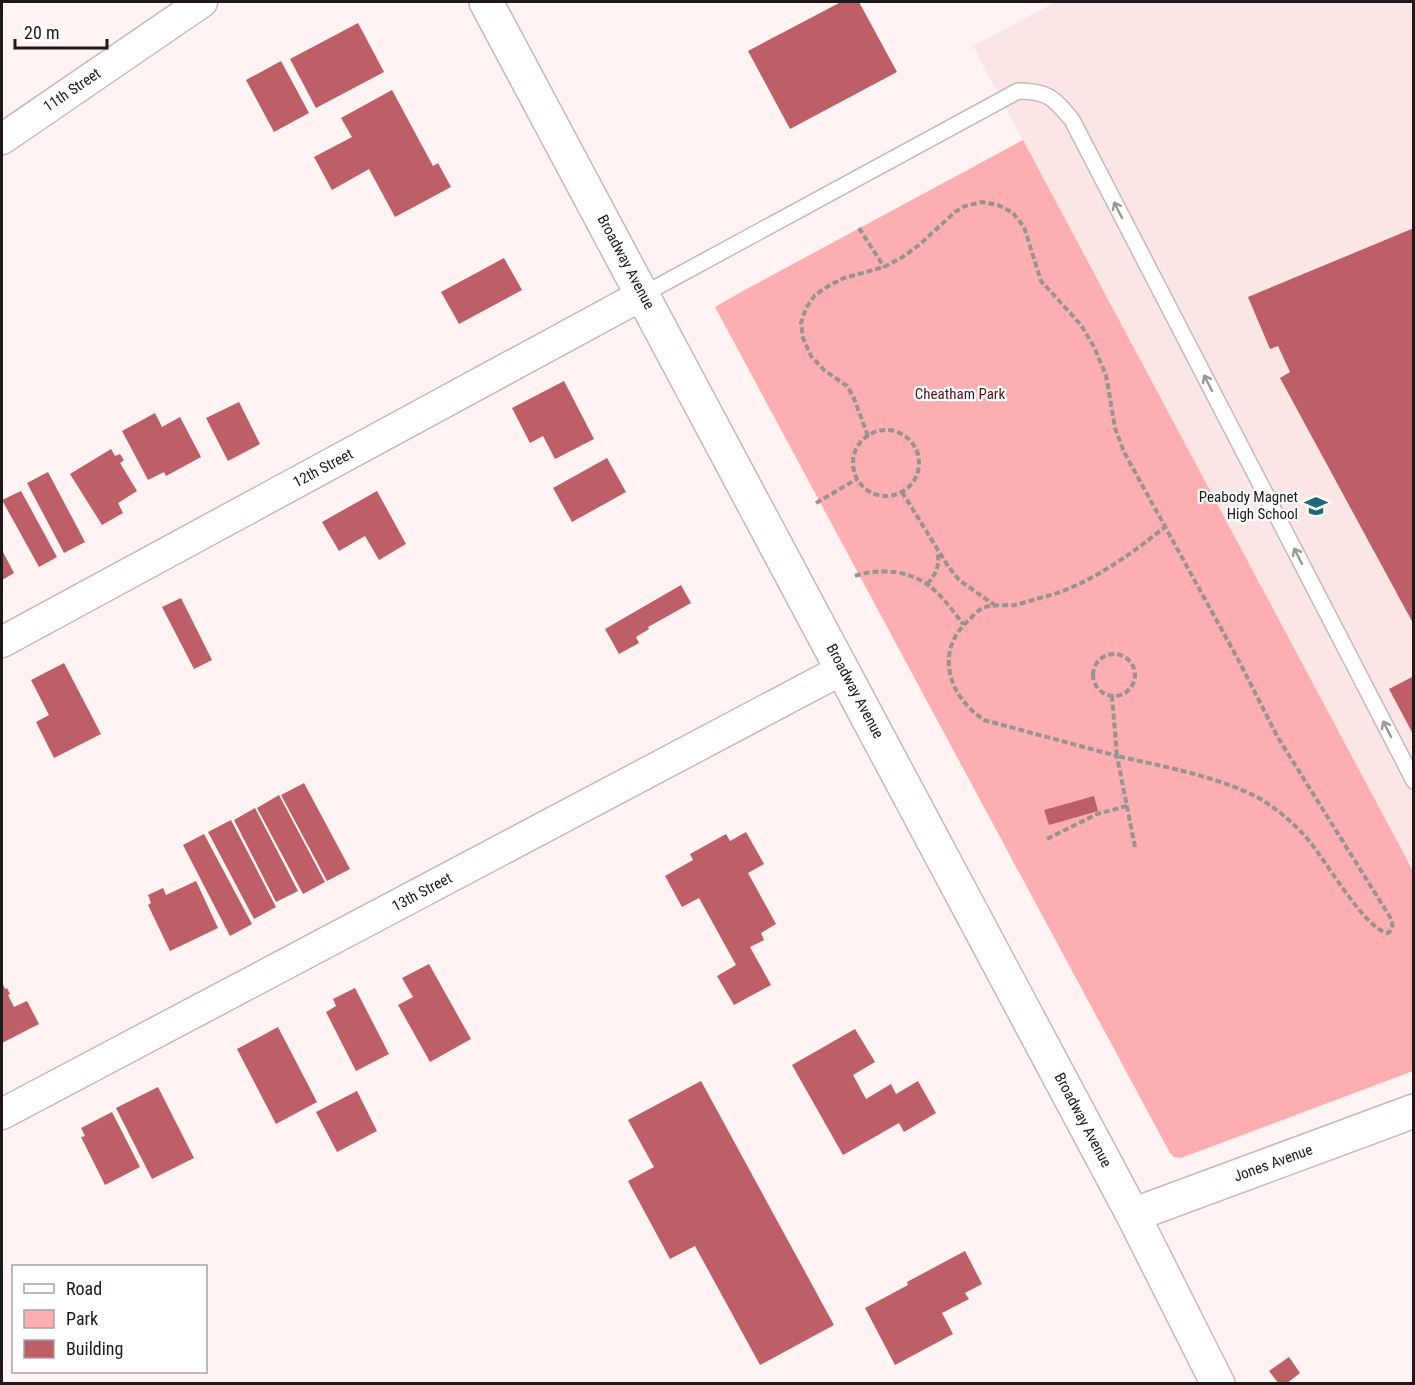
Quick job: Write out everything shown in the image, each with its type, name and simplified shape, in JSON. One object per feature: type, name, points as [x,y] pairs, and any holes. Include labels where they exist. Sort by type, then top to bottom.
[{"type":"main road","name":"Broadway Avenue","points":[[486,2],[644,294],[1133,1215],[1218,1383]]},
{"type":"main road","name":"Jones Avenue","points":[[1133,1215],[1413,1111]]},
{"type":"street","name":"11th Street","points":[[2,139],[202,2]]},
{"type":"street","name":"12th Street","points":[[2,642],[644,294]]},
{"type":"street","name":"13th Street","points":[[2,1114],[843,669]]},
{"type":"lane","points":[[644,294],[1018,91],[1037,91],[1056,101],[1072,120],[1413,781]]},
{"type":"path","points":[[868,436],[847,386],[824,370],[811,356],[803,338],[801,323],[806,308],[815,295],[830,285],[844,278],[884,267],[919,245],[965,206],[982,202],[998,204],[1013,213],[1024,227],[1041,281],[1081,325],[1094,347],[1106,375],[1115,428],[1124,452],[1165,526],[1240,663],[1277,736],[1390,917],[1393,925],[1392,930],[1388,933],[1381,932],[1372,926],[1304,835],[1280,812],[1254,795],[1196,776],[984,720],[963,702],[949,671],[948,657],[955,637],[963,624],[984,608],[1015,605],[1053,594],[1088,578],[1124,558],[1165,526]]},
{"type":"path","points":[[859,228],[884,267]]},
{"type":"path","points":[[878,431],[898,433],[908,438],[914,446],[919,467],[910,486],[902,492],[891,496],[880,496],[870,492],[857,479],[853,464],[855,453],[860,443],[868,436],[878,431]]},
{"type":"path","points":[[816,503],[857,479]]},
{"type":"path","points":[[902,492],[938,551],[959,580],[996,607]]},
{"type":"path","points":[[927,584],[936,574],[939,564],[938,551]]},
{"type":"path","points":[[855,576],[871,570],[889,572],[908,576],[927,584],[963,624]]},
{"type":"path","points":[[1118,654],[1130,660],[1135,674],[1134,681],[1126,692],[1112,696],[1100,690],[1093,679],[1093,672],[1099,660],[1104,656],[1118,654]]},
{"type":"path","points":[[1112,696],[1117,756],[1135,847]]},
{"type":"path","points":[[1047,839],[1097,814],[1126,806]]},
{"type":"shaded area","name":"Peabody Magnet High School","points":[[1056,2],[1413,2],[1413,871],[973,46]]},
{"type":"green space","name":"Cheatham Park","points":[[1023,140],[1413,871],[1413,1071],[1181,1158],[1174,1157],[1170,1153],[715,307]]},
{"type":"building","points":[[841,2],[859,2],[897,72],[790,129],[748,51]]},
{"type":"building","points":[[358,23],[384,72],[316,108],[290,59]]},
{"type":"building","points":[[281,61],[309,113],[274,132],[246,80]]},
{"type":"building","points":[[392,90],[433,166],[438,163],[451,187],[395,217],[369,169],[332,190],[314,157],[352,137],[341,118]]},
{"type":"building","name":"Peabody Magnet High School","points":[[1414,228],[1414,625],[1280,378],[1290,372],[1278,346],[1270,349],[1248,297]]},
{"type":"building","points":[[504,258],[522,290],[459,324],[441,292]]},
{"type":"building","points":[[564,381],[594,439],[555,459],[543,436],[530,443],[512,408]]},
{"type":"building","points":[[239,402],[260,444],[228,461],[206,418]]},
{"type":"building","points":[[155,413],[162,427],[180,417],[201,457],[166,476],[164,472],[148,480],[122,431]]},
{"type":"building","points":[[111,449],[115,456],[120,454],[124,460],[120,463],[137,491],[118,503],[123,513],[102,525],[70,474]]},
{"type":"building","points":[[607,458],[626,492],[572,522],[553,488]]},
{"type":"building","points":[[48,472],[85,542],[64,553],[27,483]]},
{"type":"building","points":[[21,491],[57,557],[39,567],[2,500]]},
{"type":"building","points":[[377,491],[406,544],[379,560],[365,536],[339,551],[322,522]]},
{"type":"building","points":[[2,550],[14,573],[2,580]]},
{"type":"building","points":[[681,585],[691,603],[648,627],[649,629],[636,637],[639,643],[619,654],[605,629]]},
{"type":"building","points":[[181,598],[212,660],[194,669],[162,607]]},
{"type":"building","points":[[64,663],[101,734],[54,758],[36,722],[49,715],[31,680]]},
{"type":"building","points":[[1414,676],[1414,736],[1389,689]]},
{"type":"building","points":[[304,783],[350,869],[327,881],[281,795]]},
{"type":"building","points":[[279,795],[325,882],[303,894],[257,808]]},
{"type":"building","points":[[1094,796],[1098,811],[1049,825],[1044,810]]},
{"type":"building","points":[[255,808],[298,891],[276,902],[234,820]]},
{"type":"building","points":[[231,820],[276,907],[254,919],[208,832]]},
{"type":"building","points":[[746,832],[764,864],[748,873],[776,924],[761,933],[764,940],[750,947],[771,985],[734,1005],[717,976],[736,965],[699,898],[682,907],[665,876],[693,860],[690,854],[726,834],[730,841]]},
{"type":"building","points":[[204,834],[252,924],[230,936],[183,845]]},
{"type":"building","points":[[196,881],[218,928],[170,951],[148,905],[151,903],[148,895],[163,888],[166,895]]},
{"type":"building","points":[[429,964],[471,1039],[430,1062],[398,1005],[413,997],[402,978]]},
{"type":"building","points":[[2,982],[10,994],[8,995],[14,1007],[27,1001],[39,1024],[2,1043]]},
{"type":"building","points":[[355,988],[389,1054],[356,1071],[326,1012],[336,1006],[333,999]]},
{"type":"building","points":[[278,1027],[317,1102],[276,1124],[237,1049]]},
{"type":"building","points":[[855,1029],[875,1062],[853,1075],[866,1099],[891,1084],[896,1094],[918,1081],[936,1113],[904,1132],[899,1123],[843,1155],[792,1065]]},
{"type":"building","points":[[701,1081],[834,1325],[760,1365],[695,1246],[670,1259],[628,1181],[654,1167],[628,1120]]},
{"type":"building","points":[[158,1087],[194,1158],[152,1179],[116,1108]]},
{"type":"building","points":[[357,1091],[377,1131],[337,1152],[316,1112]]},
{"type":"building","points":[[112,1112],[140,1167],[105,1185],[81,1137],[85,1136],[81,1128]]},
{"type":"building","points":[[965,1251],[982,1284],[965,1293],[969,1299],[942,1313],[953,1334],[895,1365],[865,1308]]},
{"type":"building","points":[[1289,1357],[1300,1373],[1286,1384],[1279,1384],[1269,1371]]},
{"type":"place","name":"Peabody Magnet High School","points":[[1316,506]]}]
